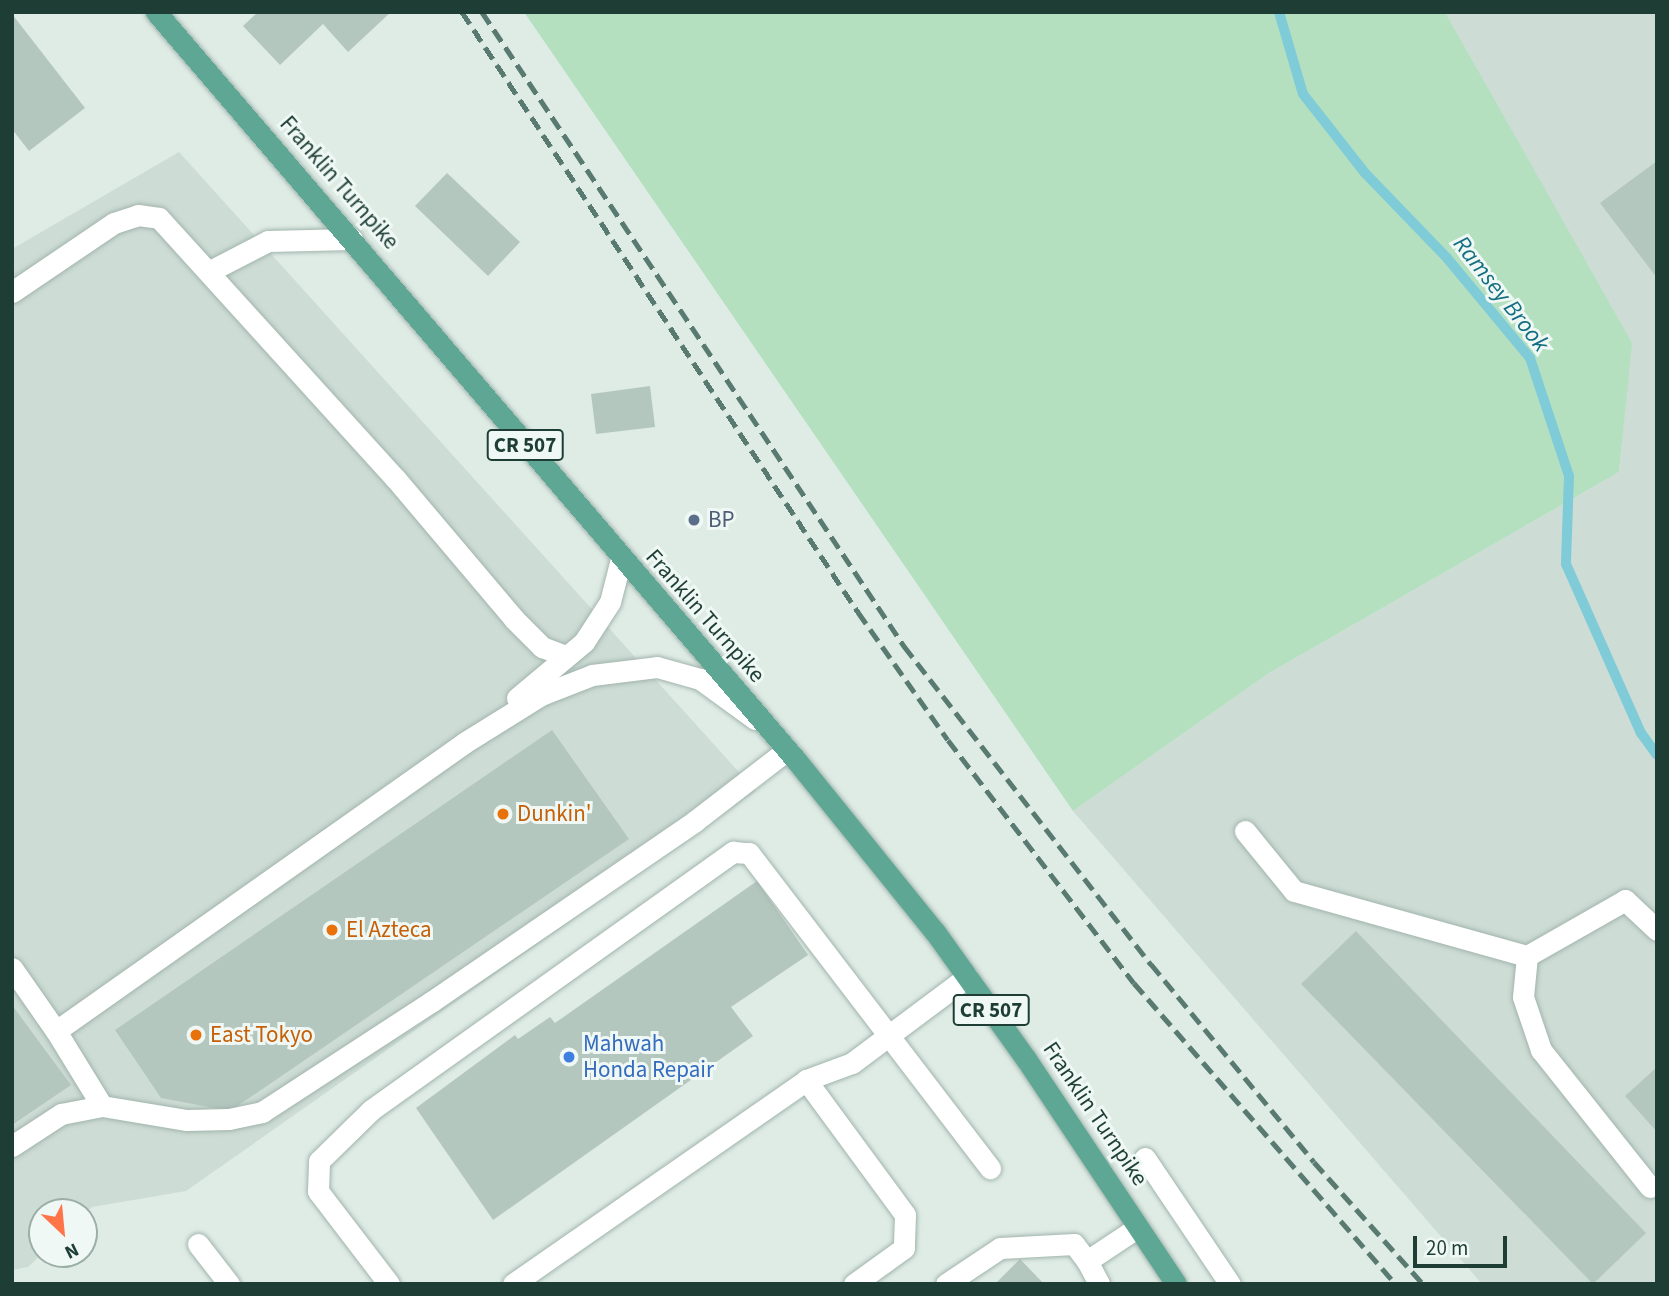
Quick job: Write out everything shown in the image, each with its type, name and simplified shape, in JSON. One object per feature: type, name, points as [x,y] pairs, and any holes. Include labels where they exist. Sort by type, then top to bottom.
[{"type":"main road","name":"Franklin Turnpike","points":[[156,12],[769,729],[967,977],[1176,1284]]},
{"type":"lane","points":[[12,292],[114,223],[138,215],[159,218],[210,271],[523,628],[542,646],[566,656]]},
{"type":"lane","points":[[210,271],[268,241],[352,239]]},
{"type":"lane","points":[[464,743],[584,642],[610,602],[621,559]]},
{"type":"lane","points":[[56,1031],[464,743],[541,695],[592,675],[657,667],[701,679],[769,729]]},
{"type":"lane","points":[[12,1146],[61,1114],[102,1106],[187,1120],[229,1119],[262,1112],[443,994],[695,821],[786,751]]},
{"type":"lane","points":[[1245,831],[1294,891],[1527,956],[1625,900],[1657,930]]},
{"type":"lane","points":[[388,1284],[318,1191],[319,1161],[371,1110],[733,852],[749,853],[990,1168]]},
{"type":"lane","points":[[1527,956],[1523,997],[1541,1050],[1650,1186]]},
{"type":"lane","points":[[12,968],[56,1031],[102,1106]]},
{"type":"lane","points":[[513,1284],[806,1080],[852,1063],[967,977]]},
{"type":"lane","points":[[806,1080],[905,1215],[905,1248],[854,1284]]},
{"type":"lane","points":[[1145,1158],[1230,1284]]},
{"type":"lane","points":[[1087,1261],[1138,1227]]},
{"type":"lane","points":[[198,1244],[229,1284]]},
{"type":"lane","points":[[946,1284],[1000,1248],[1074,1244],[1099,1284]]},
{"type":"shaded area","points":[[1445,12],[1657,12],[1657,1284],[1482,1284],[1073,811],[1269,673],[1619,472],[1631,343]]},
{"type":"shaded area","points":[[179,152],[756,791],[186,1191],[98,1206],[98,1198],[28,1198],[28,1267],[12,1270],[12,249]]},
{"type":"green space","points":[[524,12],[1445,12],[1632,343],[1619,472],[1269,673],[1073,811]]},
{"type":"building","points":[[258,12],[391,12],[348,52],[323,24],[280,65],[243,26]]},
{"type":"building","points":[[12,14],[85,108],[29,151],[12,129]]},
{"type":"building","points":[[1657,161],[1657,278],[1600,203]]},
{"type":"building","points":[[447,173],[520,242],[488,276],[415,206]]},
{"type":"building","points":[[650,386],[655,427],[596,434],[591,394]]},
{"type":"building","points":[[552,730],[629,839],[230,1111],[161,1098],[115,1030]]},
{"type":"building","points":[[757,881],[808,955],[731,1007],[753,1036],[493,1220],[416,1108],[515,1035],[518,1039],[550,1017],[555,1023]]},
{"type":"building","points":[[1356,931],[1646,1233],[1593,1284],[1301,984]]},
{"type":"building","points":[[12,1005],[71,1085],[12,1125]]},
{"type":"building","points":[[1657,1067],[1657,1132],[1625,1096]]},
{"type":"building","points":[[1020,1259],[1044,1284],[995,1284]]},
{"type":"waterway","name":"Ramsey Brook","points":[[1279,12],[1303,94],[1365,173],[1447,258],[1530,358],[1569,476],[1566,564],[1641,733],[1657,755]]},
{"type":"railway","points":[[462,12],[858,612],[948,740],[1134,983],[1396,1284]]},
{"type":"railway","points":[[482,12],[904,646],[1151,964],[1314,1162],[1423,1284]]},
{"type":"place","name":"BP","points":[[694,520]]},
{"type":"place","name":"Dunkin'","points":[[503,814]]},
{"type":"place","name":"El Azteca","points":[[332,930]]},
{"type":"place","name":"East Tokyo","points":[[196,1035]]},
{"type":"place","name":"Mahwah Honda Repair","points":[[569,1057]]}]
